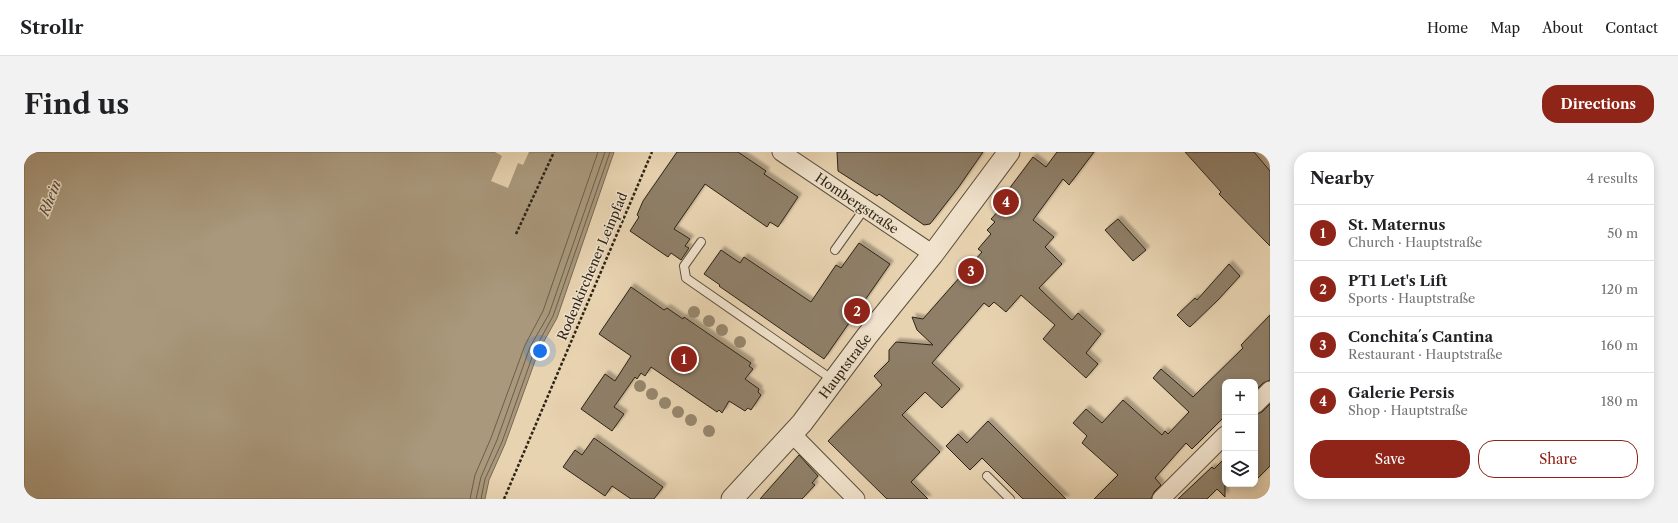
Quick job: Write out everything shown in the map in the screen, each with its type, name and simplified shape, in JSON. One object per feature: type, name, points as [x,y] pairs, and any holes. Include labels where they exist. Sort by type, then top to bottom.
[{"type":"street","name":"Hombergstraße","points":[[781,152],[933,254]]},
{"type":"street","name":"Hauptstraße","points":[[732,499],[792,434],[933,254],[1009,152]]},
{"type":"street","points":[[1258,402],[1270,390]]},
{"type":"street","points":[[792,434],[856,499]]},
{"type":"street","points":[[1161,499],[1222,438]]},
{"type":"lane","points":[[835,250],[865,208]]},
{"type":"lane","points":[[701,242],[684,266],[686,278],[834,381]]},
{"type":"lane","points":[[987,476],[1010,499]]},
{"type":"path","points":[[516,234],[554,152]]},
{"type":"path","name":"Rodenkirchener Leinpfad","points":[[504,499],[652,152]]},
{"type":"water","name":"Rhein","points":[[24,152],[614,152],[557,318],[539,350],[505,444],[489,480],[485,499],[24,499]]},
{"type":"pier","points":[[495,152],[529,152],[523,165],[518,163],[508,188],[491,181],[502,156]]},
{"type":"building","points":[[677,152],[738,152],[766,171],[764,174],[798,197],[778,227],[770,222],[767,227],[705,184],[674,229],[690,239],[685,246],[689,248],[681,260],[671,253],[668,257],[630,231],[639,217],[637,215],[643,201]]},
{"type":"building","points":[[837,152],[983,152],[958,188],[930,224],[924,225],[879,194],[877,196],[838,171]]},
{"type":"building","points":[[1057,152],[1094,152],[1069,185],[1063,179],[1033,220],[1054,237],[1045,247],[1062,264],[1039,288],[1072,320],[1078,313],[1101,334],[1086,353],[1098,364],[1086,378],[1043,339],[1055,325],[1021,295],[1006,312],[994,302],[989,307],[984,303],[932,363],[960,389],[942,408],[925,392],[902,415],[940,452],[911,482],[928,499],[887,499],[828,441],[882,385],[874,376],[889,361],[889,350],[896,342],[933,345],[917,330],[912,317],[923,319],[982,252],[978,249],[991,234],[987,230],[995,222],[991,219],[1001,208],[997,205],[1033,157],[1046,167]]},
{"type":"building","points":[[1185,152],[1254,152],[1270,171],[1270,246],[1219,194],[1221,192]]},
{"type":"building","points":[[1118,219],[1146,250],[1133,261],[1105,230]]},
{"type":"building","points":[[859,243],[890,264],[824,359],[704,274],[721,250],[740,263],[744,257],[811,302],[836,265],[841,268]]},
{"type":"building","points":[[1229,264],[1240,276],[1190,327],[1177,315],[1195,298],[1197,300]]},
{"type":"building","points":[[631,287],[664,310],[667,308],[683,319],[684,317],[751,363],[749,366],[753,369],[745,379],[759,389],[758,392],[761,395],[751,410],[748,408],[745,411],[729,401],[722,413],[719,410],[717,412],[651,367],[645,376],[641,373],[637,379],[635,377],[614,407],[624,414],[612,431],[581,409],[605,374],[615,381],[631,356],[599,334]]},
{"type":"building","points":[[1270,315],[1270,380],[1263,383],[1258,388],[1258,379],[1222,379],[1222,419],[1192,449],[1186,443],[1155,478],[1161,485],[1154,492],[1151,499],[1094,499],[1118,475],[1082,443],[1087,436],[1073,423],[1086,409],[1102,423],[1123,400],[1162,435],[1165,431],[1168,434],[1189,412],[1153,378],[1161,369],[1193,397],[1243,348],[1241,345]]},
{"type":"building","points":[[1270,404],[1270,466],[1258,478],[1258,414]]},
{"type":"building","points":[[988,421],[1066,499],[1023,499],[982,458],[970,470],[946,446],[958,434],[967,443]]},
{"type":"building","points":[[594,438],[663,487],[654,499],[631,499],[612,486],[605,496],[563,467],[575,450],[582,455]]},
{"type":"building","points":[[799,455],[818,476],[812,483],[815,485],[802,499],[760,499]]},
{"type":"building","points":[[1222,461],[1222,487],[1225,487],[1225,497],[1217,489],[1207,499],[1178,499],[1212,467],[1214,469]]},
{"type":"place","name":"Galerie Persis","points":[[1006,202]]},
{"type":"place","name":"Conchita´s Cantina","points":[[971,271]]},
{"type":"place","name":"PT1 Let's Lift","points":[[857,311]]},
{"type":"place","name":"St. Maternus","points":[[684,359]]}]
